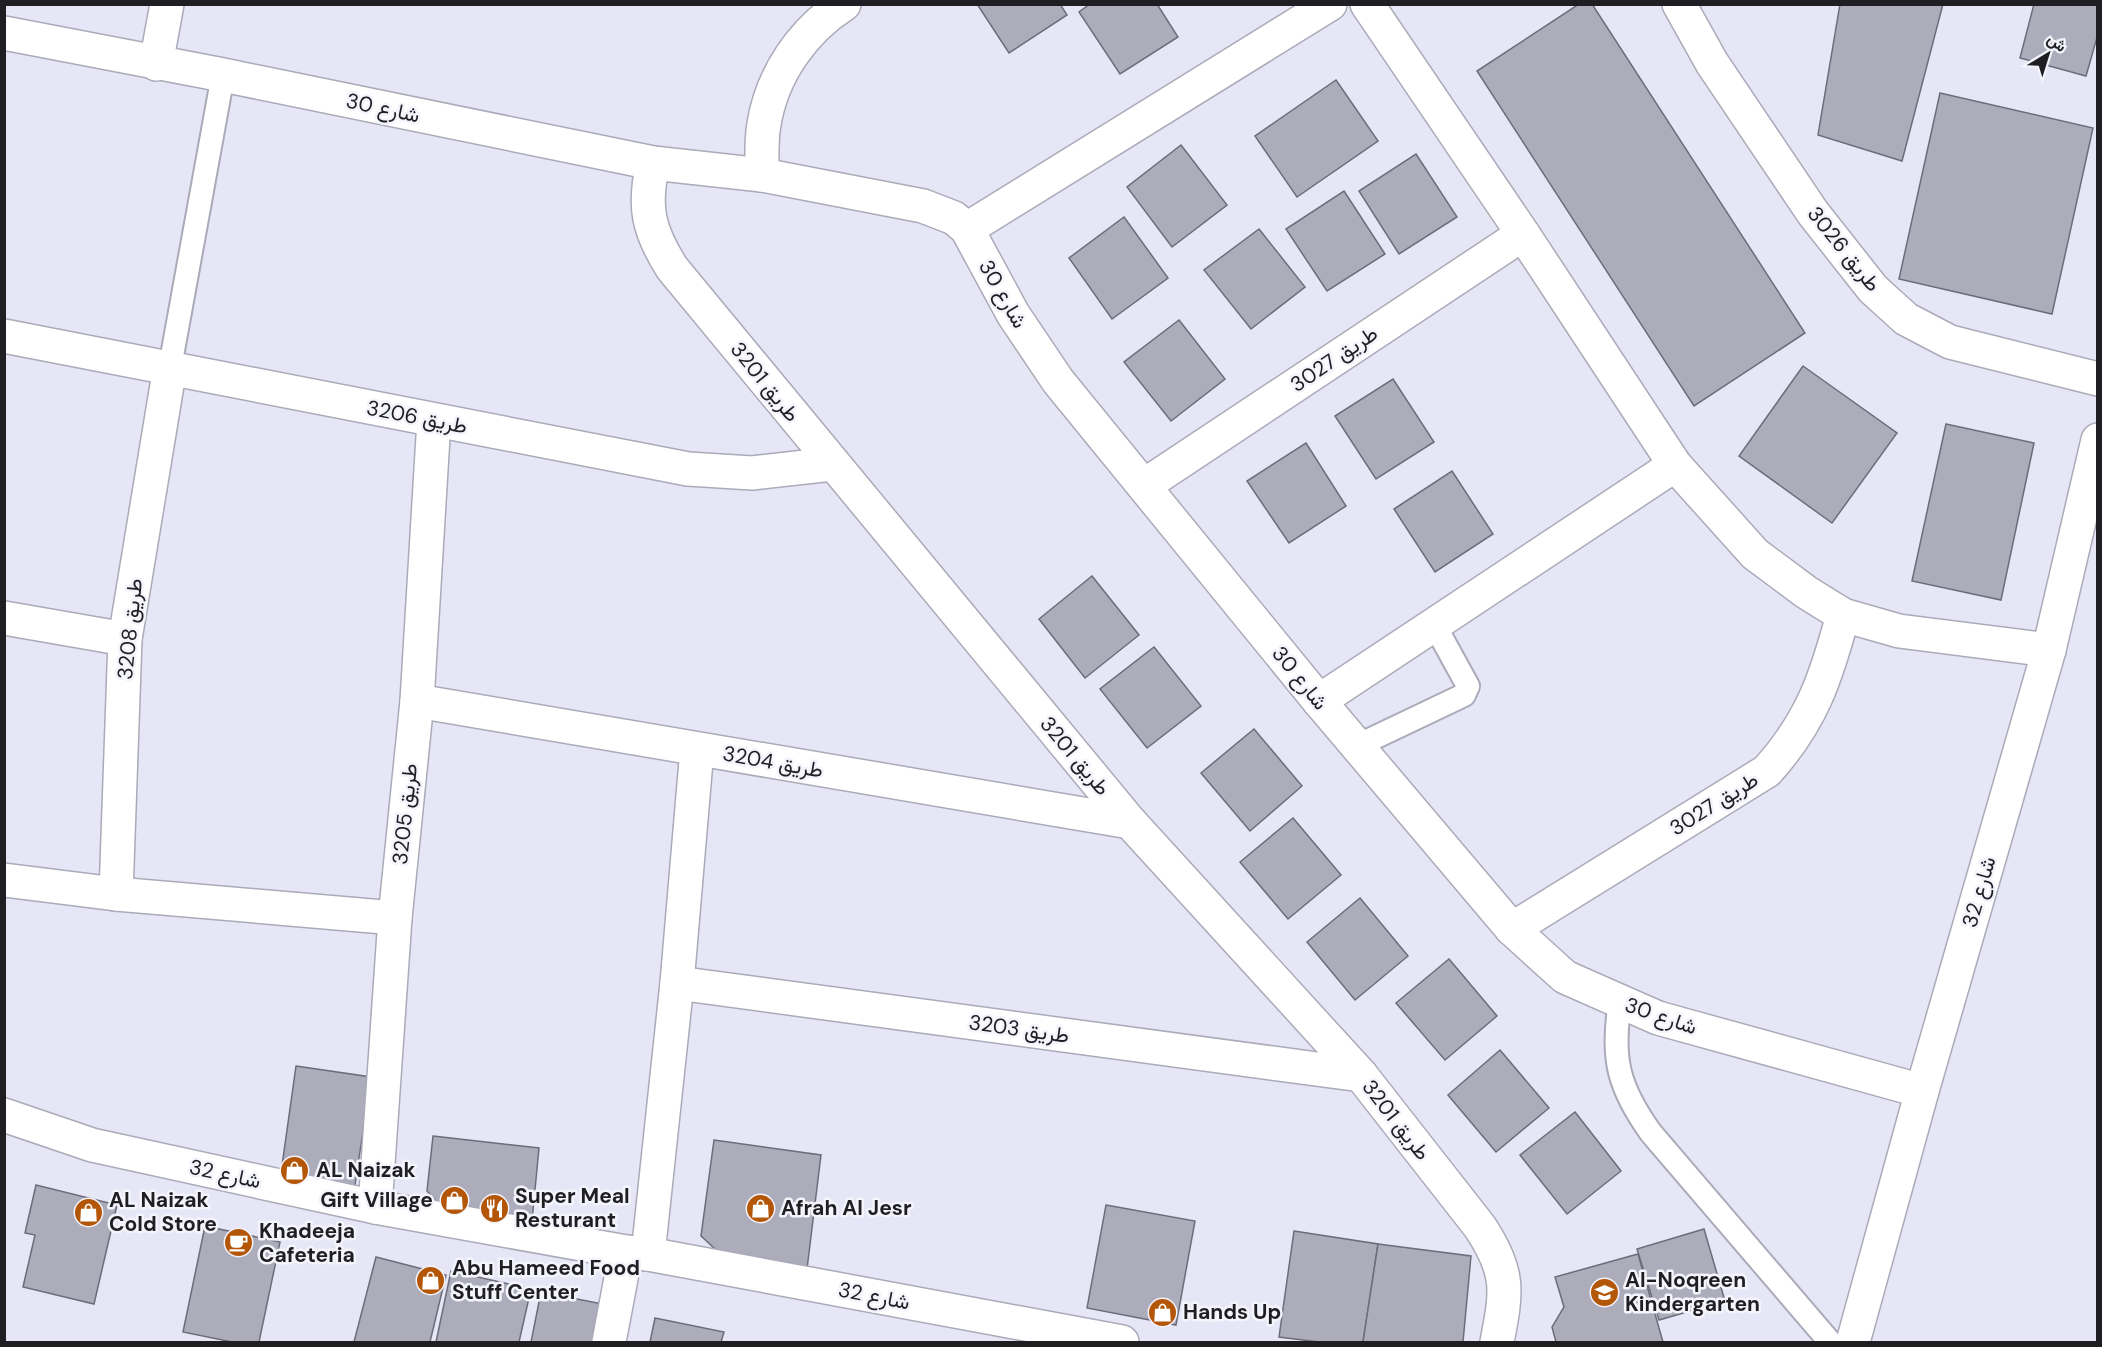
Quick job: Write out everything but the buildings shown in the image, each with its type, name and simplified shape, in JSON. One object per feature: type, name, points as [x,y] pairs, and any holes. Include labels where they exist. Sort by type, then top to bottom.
[{"type":"street","points":[[156,64],[167,4]]},
{"type":"street","points":[[762,175],[764,124],[778,77],[804,37],[844,4]]},
{"type":"street","points":[[967,229],[1330,4]]},
{"type":"street","points":[[1366,4],[1523,234],[1675,465],[1755,554],[1806,592],[1843,615],[1899,632],[2049,650]]},
{"type":"street","name":"طريق 3026","points":[[1679,4],[1712,63],[1813,213],[1873,289],[1906,319],[1950,342],[2097,379]]},
{"type":"street","name":"شارع 30","points":[[4,33],[156,64],[223,75],[653,163],[762,175],[922,206],[954,218],[967,229],[1034,348],[1083,413],[1145,485],[1319,701],[1512,929],[1565,977],[1658,1018],[1922,1091]]},
{"type":"street","name":"طريق 3201","points":[[653,163],[647,211],[652,232],[672,268],[1130,822],[1361,1075],[1494,1249],[1503,1273],[1506,1299],[1497,1342]]},
{"type":"street","name":"طريق 3027","points":[[1145,485],[1523,234]]},
{"type":"street","name":"طريق 3206","points":[[4,336],[435,420],[720,472],[783,471],[832,464]]},
{"type":"street","name":"طريق 3208","points":[[116,894],[125,639],[170,368]]},
{"type":"street","name":"طريق 3205","points":[[375,1207],[395,918],[417,701],[435,420]]},
{"type":"street","name":"شارع 32","points":[[1853,1342],[1922,1091],[2049,650],[2097,440]]},
{"type":"street","points":[[1319,701],[1675,465]]},
{"type":"street","name":"طريق 3027","points":[[1512,929],[1767,771],[1793,742],[1811,707],[1828,670],[1843,615]]},
{"type":"street","points":[[4,618],[125,639]]},
{"type":"street","name":"طريق 3204","points":[[417,701],[1130,822]]},
{"type":"street","points":[[609,1342],[637,1253],[677,983],[697,749]]},
{"type":"street","points":[[4,880],[116,894],[395,918]]},
{"type":"street","name":"طريق 3203","points":[[677,983],[1361,1075]]},
{"type":"street","name":"شارع 32","points":[[4,1114],[92,1145],[375,1207],[1122,1342]]},
{"type":"lane","points":[[170,368],[223,75]]},
{"type":"lane","points":[[1357,746],[1464,696],[1468,686],[1434,624]]},
{"type":"lane","points":[[1620,1002],[1614,1036],[1618,1072],[1630,1104],[1651,1133],[1830,1342]]},
{"type":"place","name":"AL Naizak","points":[[295,1170]]},
{"type":"place","name":"Gift Village","points":[[454,1200]]},
{"type":"place","name":"Super Meal Resturant","points":[[494,1208]]},
{"type":"place","name":"Afrah Al Jesr","points":[[760,1208]]},
{"type":"place","name":"AL Naizak Cold Store","points":[[88,1212]]},
{"type":"place","name":"Khadeeja Cafeteria","points":[[238,1243]]},
{"type":"place","name":"Abu Hameed Food Stuff Center","points":[[431,1280]]},
{"type":"place","name":"Al-Noqreen Kindergarten","points":[[1604,1292]]},
{"type":"place","name":"Hands Up","points":[[1162,1312]]}]
